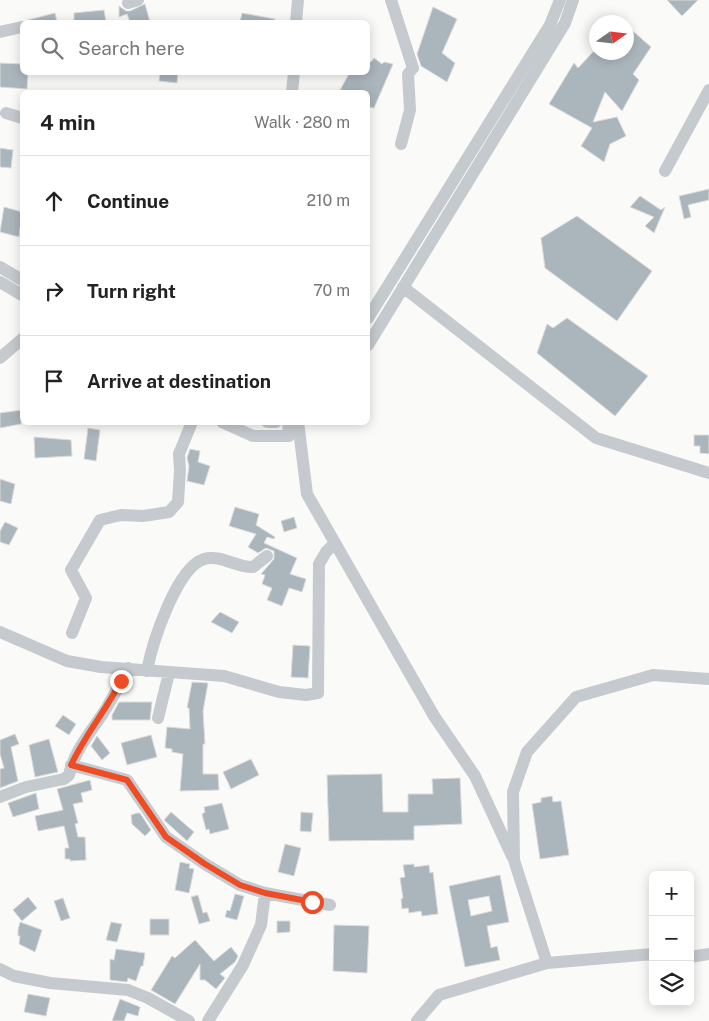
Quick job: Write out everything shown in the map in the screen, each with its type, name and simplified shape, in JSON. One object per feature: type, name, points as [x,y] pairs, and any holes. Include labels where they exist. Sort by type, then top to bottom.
[{"type":"street","points":[[294,0],[298,0],[296,20]]},
{"type":"street","points":[[391,0],[413,68],[408,74],[410,110],[401,144]]},
{"type":"street","points":[[370,342],[565,23],[569,1]]},
{"type":"street","points":[[370,315],[550,25],[569,1]]},
{"type":"street","points":[[0,32],[20,27]]},
{"type":"street","points":[[292,90],[294,75]]},
{"type":"street","points":[[665,171],[709,90]]},
{"type":"street","points":[[6,113],[20,117]]},
{"type":"street","points":[[0,267],[20,279]]},
{"type":"street","points":[[0,282],[20,294]]},
{"type":"street","points":[[403,287],[596,438],[709,473]]},
{"type":"street","points":[[0,358],[20,342]]},
{"type":"street","points":[[72,633],[86,598],[71,570],[82,549],[100,520],[121,515],[143,516],[169,512],[178,502],[179,454],[191,425]]},
{"type":"street","points":[[229,425],[253,436],[290,436],[288,425]]},
{"type":"street","points":[[298,425],[308,494],[434,716],[475,776],[514,860],[548,963]]},
{"type":"street","points":[[0,632],[67,661],[101,667],[128,668],[169,674],[190,672],[224,676],[279,692],[306,695],[318,693],[319,564],[326,552],[335,543]]},
{"type":"street","points":[[147,670],[152,643],[167,608],[185,575],[195,564],[204,559],[213,558],[242,567],[253,567],[266,556]]},
{"type":"street","points":[[0,797],[26,787],[64,779],[69,776],[71,765],[87,735],[107,707],[128,668]]},
{"type":"street","points":[[158,718],[169,674]]},
{"type":"street","points":[[514,860],[513,792],[527,752],[576,697],[653,676],[709,679]]},
{"type":"street","points":[[71,765],[127,780],[166,837],[240,885],[265,893],[330,905]]},
{"type":"street","points":[[208,1021],[243,965],[261,925],[265,893]]},
{"type":"street","points":[[417,1021],[439,995],[548,963],[649,954]]},
{"type":"street","points":[[694,956],[709,954]]},
{"type":"street","points":[[0,969],[14,976],[50,983],[128,990],[148,998],[189,1021]]},
{"type":"building","points":[[667,0],[698,0],[682,16]]},
{"type":"building","points":[[145,4],[149,20],[129,20],[127,14],[119,17],[119,6],[126,11]]},
{"type":"building","points":[[433,7],[457,19],[442,53],[455,63],[447,82],[421,66],[417,54]]},
{"type":"building","points":[[104,10],[106,20],[74,20],[74,13]]},
{"type":"building","points":[[55,13],[57,20],[28,20]]},
{"type":"building","points":[[242,13],[275,19],[275,20],[240,20]]},
{"type":"building","points":[[634,32],[651,47],[633,74],[639,80],[622,111],[605,92],[593,122],[617,117],[626,136],[610,144],[604,162],[581,146],[592,128],[549,104],[574,63],[578,68],[589,56],[589,60],[634,60]]},
{"type":"building","points":[[374,58],[382,64],[384,62],[393,64],[374,108],[370,107],[370,90],[340,90],[348,75],[370,75],[371,62]]},
{"type":"building","points":[[0,63],[20,64],[20,75],[28,75],[27,89],[0,87]]},
{"type":"building","points":[[160,75],[178,75],[177,83],[159,81]]},
{"type":"building","points":[[0,148],[13,150],[11,168],[0,167]]},
{"type":"building","points":[[709,189],[709,200],[688,205],[691,217],[684,219],[679,196]]},
{"type":"building","points":[[640,196],[661,210],[665,207],[654,233],[645,226],[654,217],[630,207]]},
{"type":"building","points":[[4,207],[20,211],[19,237],[0,232]]},
{"type":"building","points":[[577,216],[652,271],[617,321],[545,268],[541,238]]},
{"type":"building","points":[[567,318],[648,376],[615,416],[537,353],[547,324],[553,328]]},
{"type":"building","points":[[20,410],[20,424],[0,428],[0,413]]},
{"type":"building","points":[[88,428],[100,430],[96,461],[84,459]]},
{"type":"building","points":[[694,435],[709,435],[709,454],[700,453],[700,446],[694,446]]},
{"type":"building","points":[[34,437],[71,440],[72,456],[35,458]]},
{"type":"building","points":[[190,449],[200,451],[198,462],[210,466],[204,485],[187,481],[189,466],[187,458]]},
{"type":"building","points":[[0,479],[15,484],[11,504],[0,501]]},
{"type":"building","points":[[235,507],[259,514],[256,525],[275,537],[274,539],[267,537],[264,543],[297,558],[290,574],[306,579],[302,592],[289,588],[282,606],[267,600],[272,588],[262,584],[265,575],[261,574],[274,559],[274,551],[266,548],[258,553],[248,547],[256,534],[229,526]]},
{"type":"building","points":[[294,517],[297,528],[284,532],[281,521]]},
{"type":"building","points":[[5,522],[18,528],[9,545],[0,542],[0,531]]},
{"type":"building","points":[[220,612],[239,622],[232,633],[211,622]]},
{"type":"building","points":[[293,645],[310,646],[308,678],[291,677]]},
{"type":"building","points":[[192,682],[208,683],[203,711],[205,744],[203,744],[203,774],[218,774],[219,790],[180,791],[183,754],[172,752],[172,749],[165,748],[167,727],[190,729],[189,708],[187,708]]},
{"type":"building","points":[[119,702],[152,702],[150,720],[112,720],[112,715]]},
{"type":"building","points":[[63,715],[76,724],[69,735],[55,726]]},
{"type":"building","points":[[15,734],[19,744],[11,747],[18,781],[0,788],[0,769],[4,768],[0,754],[0,740]]},
{"type":"building","points":[[151,735],[157,757],[127,765],[121,743]]},
{"type":"building","points":[[97,736],[110,753],[102,760],[91,746]]},
{"type":"building","points":[[49,739],[58,772],[35,777],[29,745]]},
{"type":"building","points":[[251,759],[259,775],[231,789],[223,772]]},
{"type":"building","points":[[382,774],[383,812],[408,812],[408,794],[433,794],[432,779],[460,778],[462,824],[414,826],[414,840],[329,841],[327,775]]},
{"type":"building","points":[[90,780],[92,790],[81,793],[83,802],[73,804],[78,823],[75,824],[78,837],[85,837],[86,860],[70,861],[70,859],[65,859],[65,848],[69,848],[64,826],[38,831],[35,816],[63,810],[57,789]]},
{"type":"building","points":[[36,793],[39,809],[13,817],[8,803]]},
{"type":"building","points":[[552,796],[553,802],[561,801],[569,855],[540,859],[532,804],[541,802],[541,798]]},
{"type":"building","points":[[222,803],[229,829],[210,834],[209,829],[206,830],[202,814],[205,812],[204,807]]},
{"type":"building","points":[[171,812],[194,832],[187,841],[164,820]]},
{"type":"building","points":[[301,812],[313,813],[311,832],[300,831]]},
{"type":"building","points":[[140,813],[151,830],[145,836],[132,824],[131,815]]},
{"type":"building","points":[[285,844],[301,848],[294,876],[278,872]]},
{"type":"building","points":[[180,862],[190,864],[189,868],[194,869],[189,893],[175,890]]},
{"type":"building","points":[[414,864],[414,867],[429,865],[430,873],[433,872],[438,914],[422,916],[421,911],[409,913],[408,908],[402,909],[401,899],[403,898],[400,878],[405,877],[403,865]]},
{"type":"building","points":[[500,875],[509,922],[487,926],[491,948],[497,946],[500,960],[465,967],[449,886]],"holes":[[[489,896],[492,911],[471,916],[468,900]]]},
{"type":"building","points":[[235,894],[244,896],[237,920],[225,917],[227,910],[230,911]]},
{"type":"building","points":[[198,895],[203,913],[207,912],[210,921],[199,924],[191,897]]},
{"type":"building","points":[[28,897],[37,908],[22,921],[13,910]]},
{"type":"building","points":[[63,898],[70,918],[61,921],[54,901]]},
{"type":"building","points":[[150,919],[169,919],[169,935],[150,935]]},
{"type":"building","points":[[277,921],[290,921],[290,932],[277,933]]},
{"type":"building","points":[[20,922],[42,930],[35,952],[19,944],[20,936],[18,936],[18,930]]},
{"type":"building","points":[[111,922],[122,924],[117,942],[106,940]]},
{"type":"building","points":[[334,925],[369,926],[367,973],[333,971]]},
{"type":"building","points":[[195,940],[214,961],[231,947],[238,956],[235,962],[220,974],[225,978],[216,989],[205,980],[200,980],[200,964],[175,1004],[151,990],[172,956],[175,958]]},
{"type":"building","points":[[116,949],[145,953],[143,966],[141,966],[136,981],[128,978],[127,982],[110,980],[110,959],[114,960]]},
{"type":"building","points":[[28,994],[50,998],[46,1016],[24,1012]]},
{"type":"building","points":[[120,999],[140,1007],[138,1016],[127,1013],[124,1021],[112,1021]]},
{"type":"route","points":[[121,681],[107,707],[87,735],[71,765],[127,780],[166,837],[240,885],[265,893],[312,902]]}]
